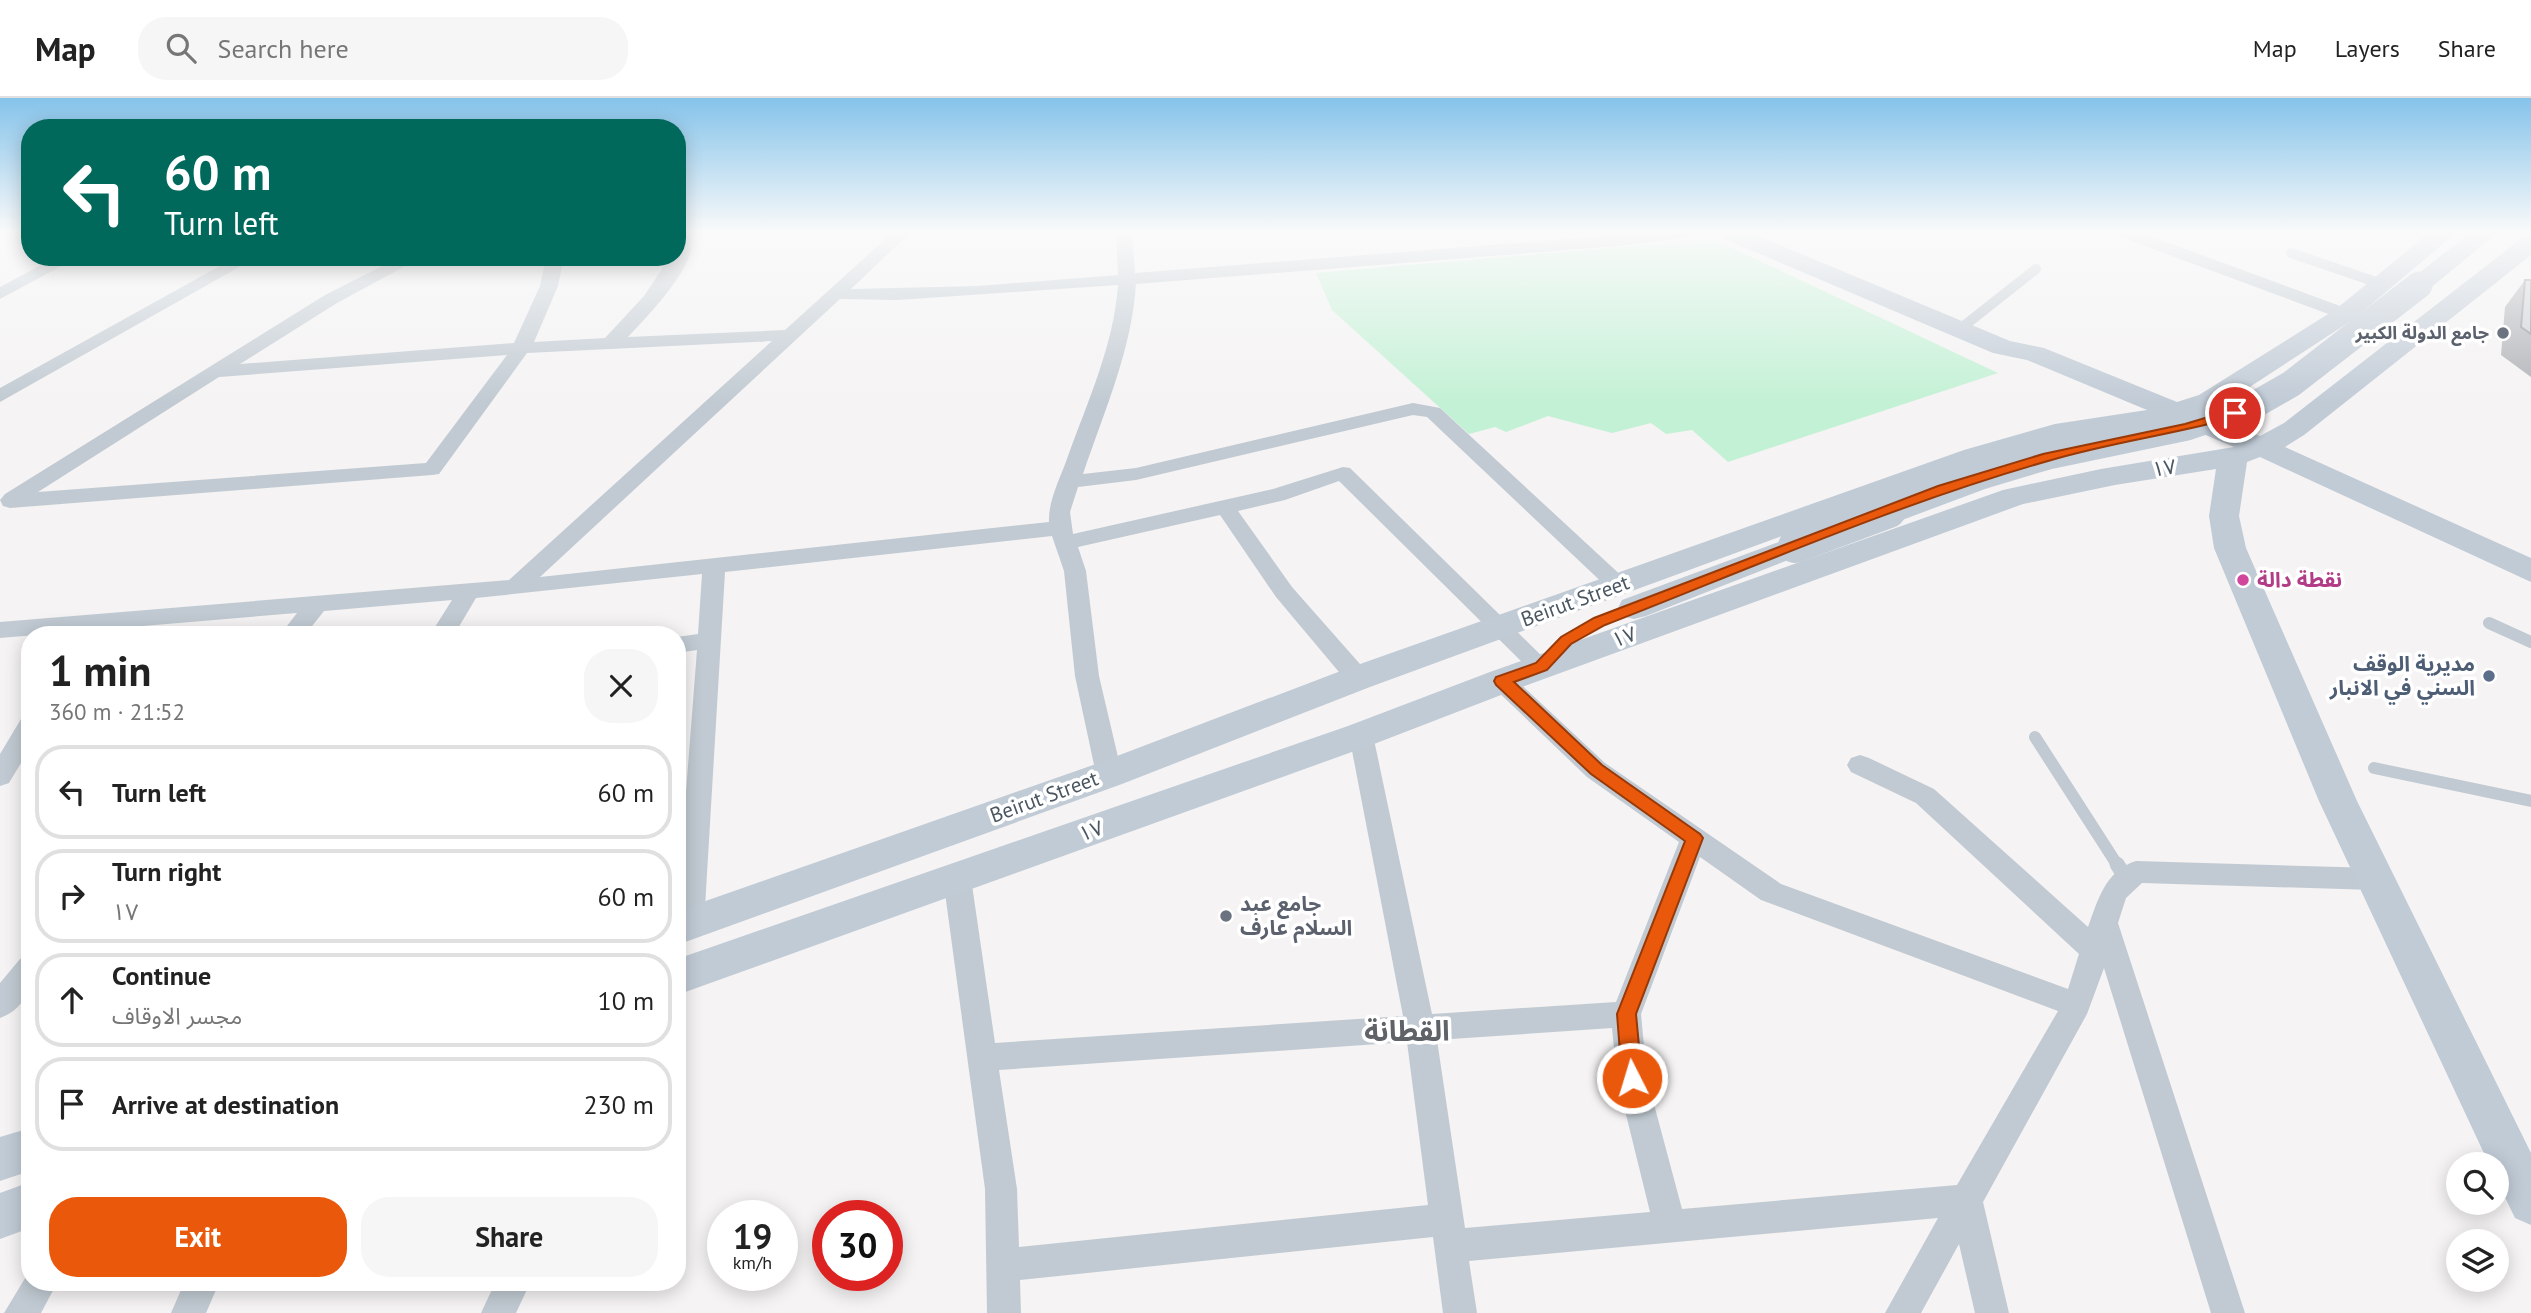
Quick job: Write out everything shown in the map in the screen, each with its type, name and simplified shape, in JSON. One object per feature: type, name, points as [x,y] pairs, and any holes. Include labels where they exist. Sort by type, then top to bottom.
[{"type":"street","points":[[0,396],[190,290]]},
{"type":"street","points":[[5,504],[349,290]]},
{"type":"street","points":[[5,504],[432,469],[519,348],[546,299],[548,290]]},
{"type":"street","points":[[610,344],[625,331],[658,290]]},
{"type":"street","points":[[515,587],[841,290]]},
{"type":"street","points":[[836,294],[898,296],[983,290]]},
{"type":"street","points":[[1110,774],[1087,676],[1075,571],[1062,535],[1059,512],[1108,373],[1125,311],[1126,290]]},
{"type":"street","points":[[1867,290],[2002,347],[2039,356],[2178,412],[2248,452],[2531,593]]},
{"type":"street","points":[[2280,290],[2345,314]]},
{"type":"street","name":"Beirut Street","points":[[686,925],[1110,774],[1358,678],[1974,456],[2055,433],[2178,412],[2222,394],[2345,314],[2375,290]]},
{"type":"street","points":[[114,626],[318,603],[515,587],[713,565],[1062,535],[1225,507],[1278,495],[1343,473],[1541,667],[1566,640],[1599,622],[1981,476],[2058,454],[2187,427],[2256,404],[2291,384],[2413,290]]},
{"type":"street","name":"١٧","points":[[686,973],[1361,735],[1502,681],[2014,497],[2094,479],[2248,452],[2294,429],[2471,290]]},
{"type":"street","points":[[215,372],[519,348],[791,335]]},
{"type":"street","points":[[2002,347],[2074,396],[2248,452],[2531,571]]},
{"type":"street","points":[[2055,433],[2070,416],[2074,396]]},
{"type":"street","points":[[1068,482],[1136,474],[1413,409],[1425,409],[1433,412],[1618,585]]},
{"type":"street","points":[[2248,452],[2224,516],[2230,548],[2338,801],[2531,1202]]},
{"type":"street","points":[[1225,507],[1284,592],[1358,678]]},
{"type":"street","points":[[686,903],[713,565]]},
{"type":"street","points":[[448,626],[469,591]]},
{"type":"street","points":[[299,626],[318,603]]},
{"type":"street","points":[[1502,627],[1599,622]]},
{"type":"street","points":[[0,630],[21,630]]},
{"type":"street","points":[[686,644],[709,640]]},
{"type":"street","points":[[1502,681],[1597,770],[1771,892],[2077,1005]]},
{"type":"street","points":[[1361,735],[1420,1029],[1460,1313]]},
{"type":"street","points":[[0,776],[21,741]]},
{"type":"street","points":[[1860,765],[1925,796],[2100,937],[2228,1313]]},
{"type":"street","points":[[1670,1228],[1632,1078],[1626,1014],[1694,838]]},
{"type":"street","points":[[1902,1313],[2077,1005],[2114,892],[2127,880],[2136,872],[2375,879]]},
{"type":"street","points":[[957,878],[1001,1189],[1004,1313]]},
{"type":"street","points":[[0,1005],[21,979]]},
{"type":"street","points":[[982,1058],[1626,1014]]},
{"type":"street","points":[[0,1159],[21,1152]]},
{"type":"street","points":[[1003,1265],[1449,1233],[1670,1228],[1966,1200]]},
{"type":"street","points":[[1966,1200],[1992,1313]]},
{"type":"street","points":[[0,1216],[21,1208]]},
{"type":"street","points":[[20,1313],[35,1291]]},
{"type":"street","points":[[188,1313],[198,1291]]},
{"type":"street","points":[[498,1313],[509,1291]]},
{"type":"lane","points":[[1960,329],[2010,290]]},
{"type":"lane","points":[[2489,623],[2531,642]]},
{"type":"lane","points":[[2035,737],[2127,880]]},
{"type":"lane","points":[[2374,768],[2531,801]]},
{"type":"green space","points":[[1323,290],[1821,290],[1998,373],[1728,462],[1692,430],[1666,434],[1651,423],[1612,433],[1548,416],[1506,432],[1495,427],[1469,434],[1332,310]]},
{"type":"building","points":[[2524,290],[2531,290],[2531,334],[2521,327]]},
{"type":"place","name":"جامع الدولة الكبير","points":[[2503,333]]},
{"type":"place","name":"نقطة دالة","points":[[2243,580]]},
{"type":"place","name":"مديرية الوقف السني في الانبار","points":[[2489,676]]},
{"type":"place","name":"جامع عبد السلام عارف","points":[[1226,916]]},
{"type":"district","name":"القطانة","points":[[1407,1031]]},
{"type":"route","points":[[1632,1078],[1626,1014],[1694,838],[1597,770],[1502,681],[1541,667],[1566,640],[1599,622],[1943,489],[2048,456],[2187,427],[2235,413]]}]
